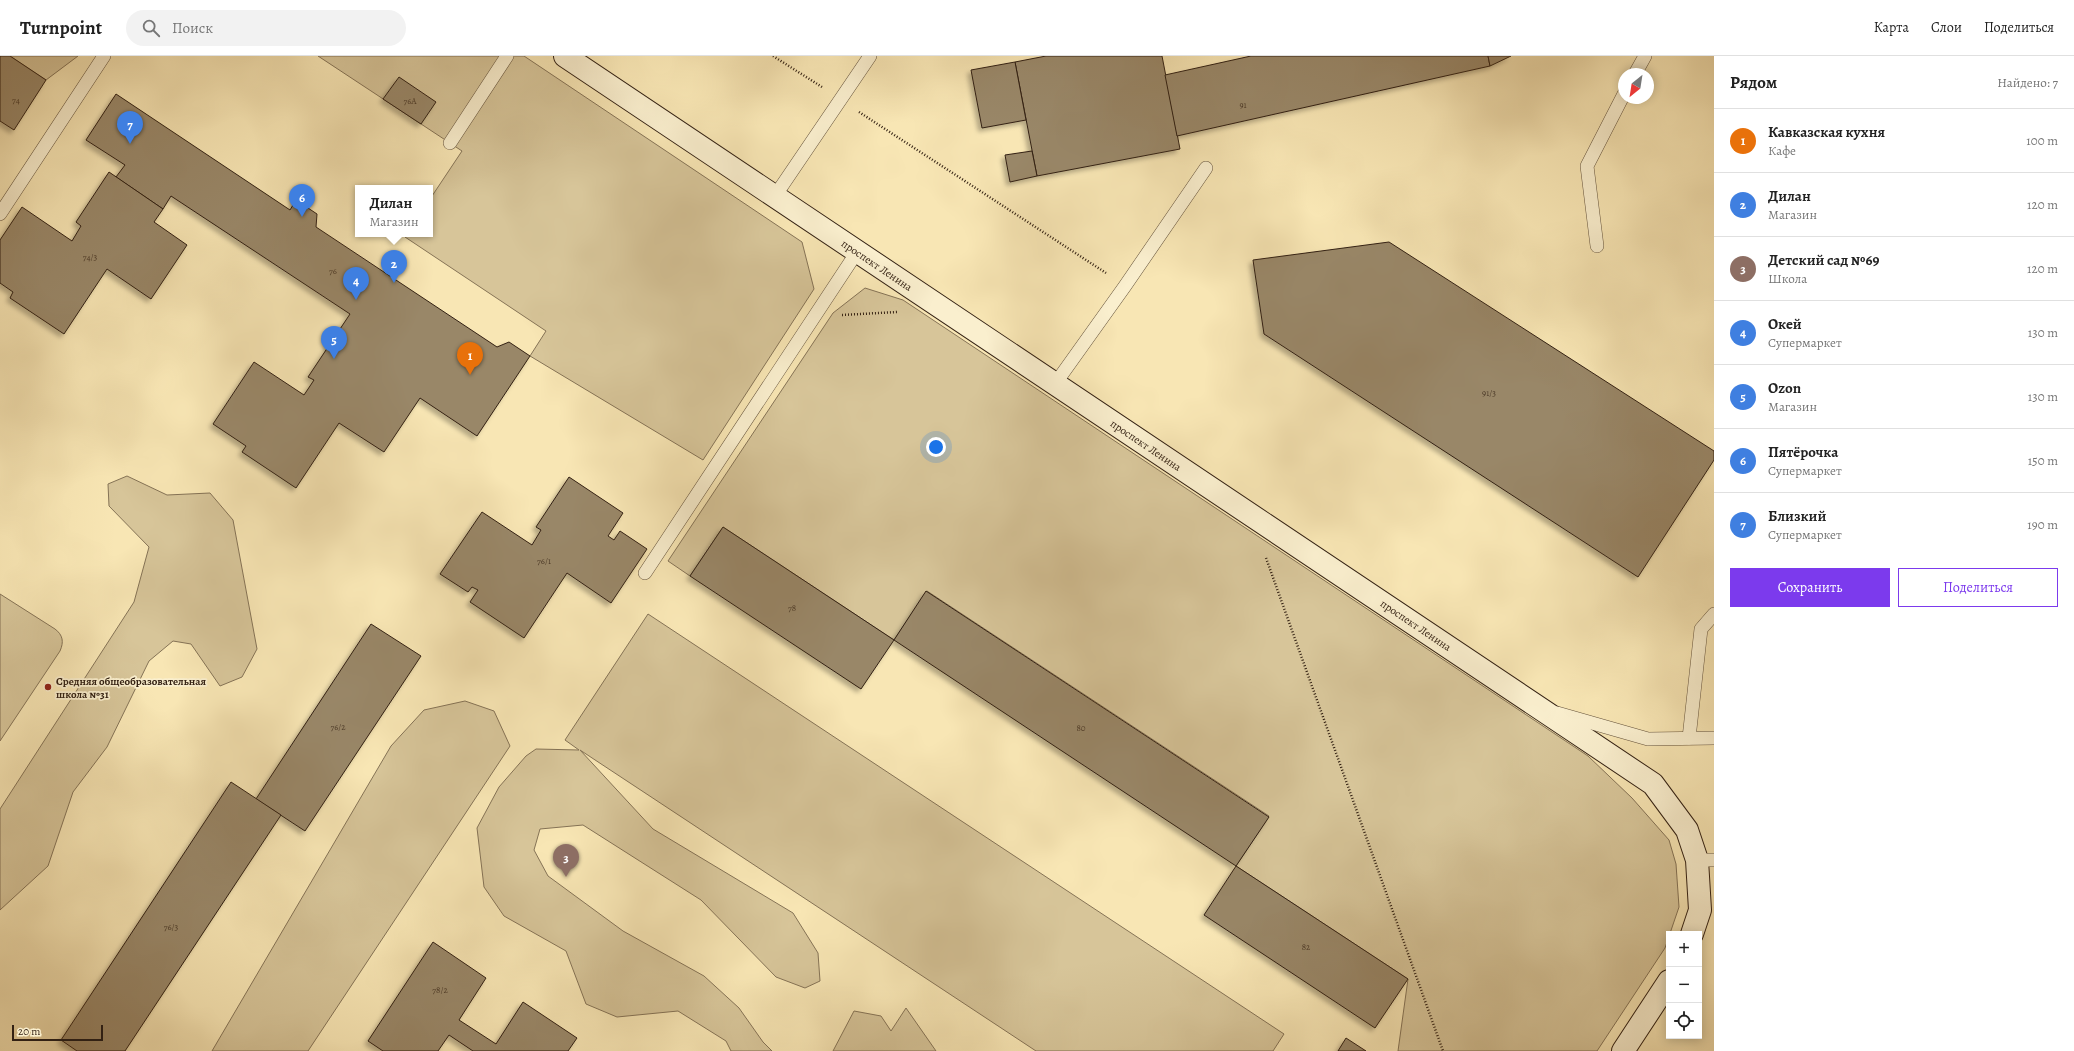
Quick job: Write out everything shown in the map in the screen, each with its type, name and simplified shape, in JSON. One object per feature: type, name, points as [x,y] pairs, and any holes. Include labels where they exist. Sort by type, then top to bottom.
[{"type":"street","name":"проспект Ленина","points":[[565,56],[1653,784],[1687,830],[1705,860],[1700,910],[1693,931]]},
{"type":"street","points":[[1623,1051],[1666,986]]},
{"type":"lane","points":[[0,214],[104,56]]},
{"type":"lane","points":[[450,143],[507,56]]},
{"type":"lane","points":[[775,196],[870,56]]},
{"type":"lane","points":[[1638,68],[1645,56]]},
{"type":"lane","points":[[1597,246],[1587,166],[1619,104]]},
{"type":"lane","points":[[1055,384],[1126,286],[1206,168]]},
{"type":"lane","points":[[645,573],[857,252]]},
{"type":"lane","points":[[1689,738],[1702,629],[1714,614]]},
{"type":"lane","points":[[1540,708],[1648,739],[1714,738]]},
{"type":"path","points":[[774,56],[1126,286]]},
{"type":"path","points":[[814,318],[905,311]]},
{"type":"path","points":[[1263,550],[1443,1051]]},
{"type":"shaded area","points":[[10,56],[78,56],[46,80]]},
{"type":"shaded area","points":[[318,56],[524,56],[802,242],[814,289],[703,460],[530,356],[546,331],[405,237],[433,237],[433,194],[462,151]]},
{"type":"shaded area","points":[[865,288],[903,300],[1588,756],[1632,798],[1669,840],[1676,864],[1679,907],[1671,931],[1666,931],[1665,948],[1597,1051],[1398,1051],[1408,979],[1236,866],[1269,816],[927,591],[894,640],[723,527],[690,576],[668,561],[833,313]]},
{"type":"shaded area","points":[[127,476],[167,495],[210,493],[233,520],[257,649],[242,677],[220,686],[191,644],[173,641],[149,661],[107,747],[73,792],[48,866],[0,910],[0,809],[134,602],[149,547],[109,506],[108,484]]},
{"type":"shaded area","points":[[0,594],[55,629],[61,636],[62,645],[60,651],[0,741]]},
{"type":"shaded area","points":[[648,614],[1284,1034],[1273,1051],[1036,1051],[580,750],[653,829],[793,913],[818,953],[820,981],[805,988],[776,977],[701,900],[583,825],[540,829],[534,850],[548,876],[623,931],[704,976],[739,1008],[763,1042],[772,1051],[731,1051],[726,1041],[678,1011],[617,1017],[586,1004],[566,951],[504,916],[484,887],[477,828],[499,787],[526,756],[536,749],[579,750],[565,740]]},
{"type":"shaded area","points":[[465,701],[494,711],[510,746],[308,1051],[212,1051],[391,746],[424,710]]},
{"type":"shaded area","points":[[906,1008],[936,1051],[833,1051],[854,1011],[881,1016],[891,1031]]},
{"type":"building","points":[[0,56],[10,56],[46,80],[14,130],[0,121]]},
{"type":"building","points":[[1046,56],[1162,56],[1180,149],[1037,176],[1015,62]]},
{"type":"building","points":[[1251,56],[1488,56],[1490,66],[1177,136],[1165,75]]},
{"type":"building","points":[[1488,56],[1511,56],[1490,66]]},
{"type":"building","points":[[1015,62],[1026,120],[982,128],[971,70]]},
{"type":"building","points":[[399,77],[436,102],[421,124],[383,99]]},
{"type":"building","points":[[116,94],[290,210],[296,200],[317,214],[316,227],[497,347],[509,342],[530,356],[477,436],[420,398],[384,452],[339,423],[296,488],[242,452],[246,446],[213,424],[254,362],[304,395],[314,380],[308,377],[350,314],[171,196],[163,209],[116,177],[125,165],[86,140]]},
{"type":"building","points":[[1032,151],[1037,176],[1010,182],[1005,155]]},
{"type":"building","points":[[109,172],[163,209],[154,222],[187,245],[151,299],[107,269],[64,334],[10,298],[13,292],[0,283],[0,240],[22,207],[72,241],[81,226],[76,222]]},
{"type":"building","points":[[1389,242],[1714,451],[1714,460],[1638,577],[1264,334],[1253,260]]},
{"type":"building","points":[[569,477],[623,513],[608,536],[614,540],[620,531],[647,549],[611,603],[567,573],[524,638],[470,602],[478,590],[472,587],[468,592],[440,574],[482,512],[532,545],[541,530],[536,527]]},
{"type":"building","points":[[723,527],[894,640],[861,689],[690,576]]},
{"type":"building","points":[[926,591],[1269,817],[1236,866],[894,640]]},
{"type":"building","points":[[371,624],[421,656],[305,831],[256,799]]},
{"type":"building","points":[[231,782],[281,815],[125,1051],[77,1051],[61,1040]]},
{"type":"building","points":[[1236,866],[1408,979],[1375,1028],[1204,915]]},
{"type":"building","points":[[433,942],[486,978],[459,1020],[496,1044],[523,1002],[577,1038],[568,1051],[473,1051],[449,1035],[438,1051],[383,1051],[368,1041]]},
{"type":"building","points":[[1346,1038],[1366,1051],[1338,1051]]},
{"type":"place","name":"Близкий","points":[[130,144]]},
{"type":"place","name":"Пятёрочка","points":[[302,217]]},
{"type":"place","name":"Дилан","points":[[394,283]]},
{"type":"place","name":"Окей","points":[[356,300]]},
{"type":"place","name":"Ozon","points":[[334,359]]},
{"type":"place","name":"Кавказская кухня","points":[[470,375]]},
{"type":"place","name":"Средняя общеобразовательная школа №31","points":[[48,687]]},
{"type":"place","name":"Детский сад №69","points":[[566,877]]}]
